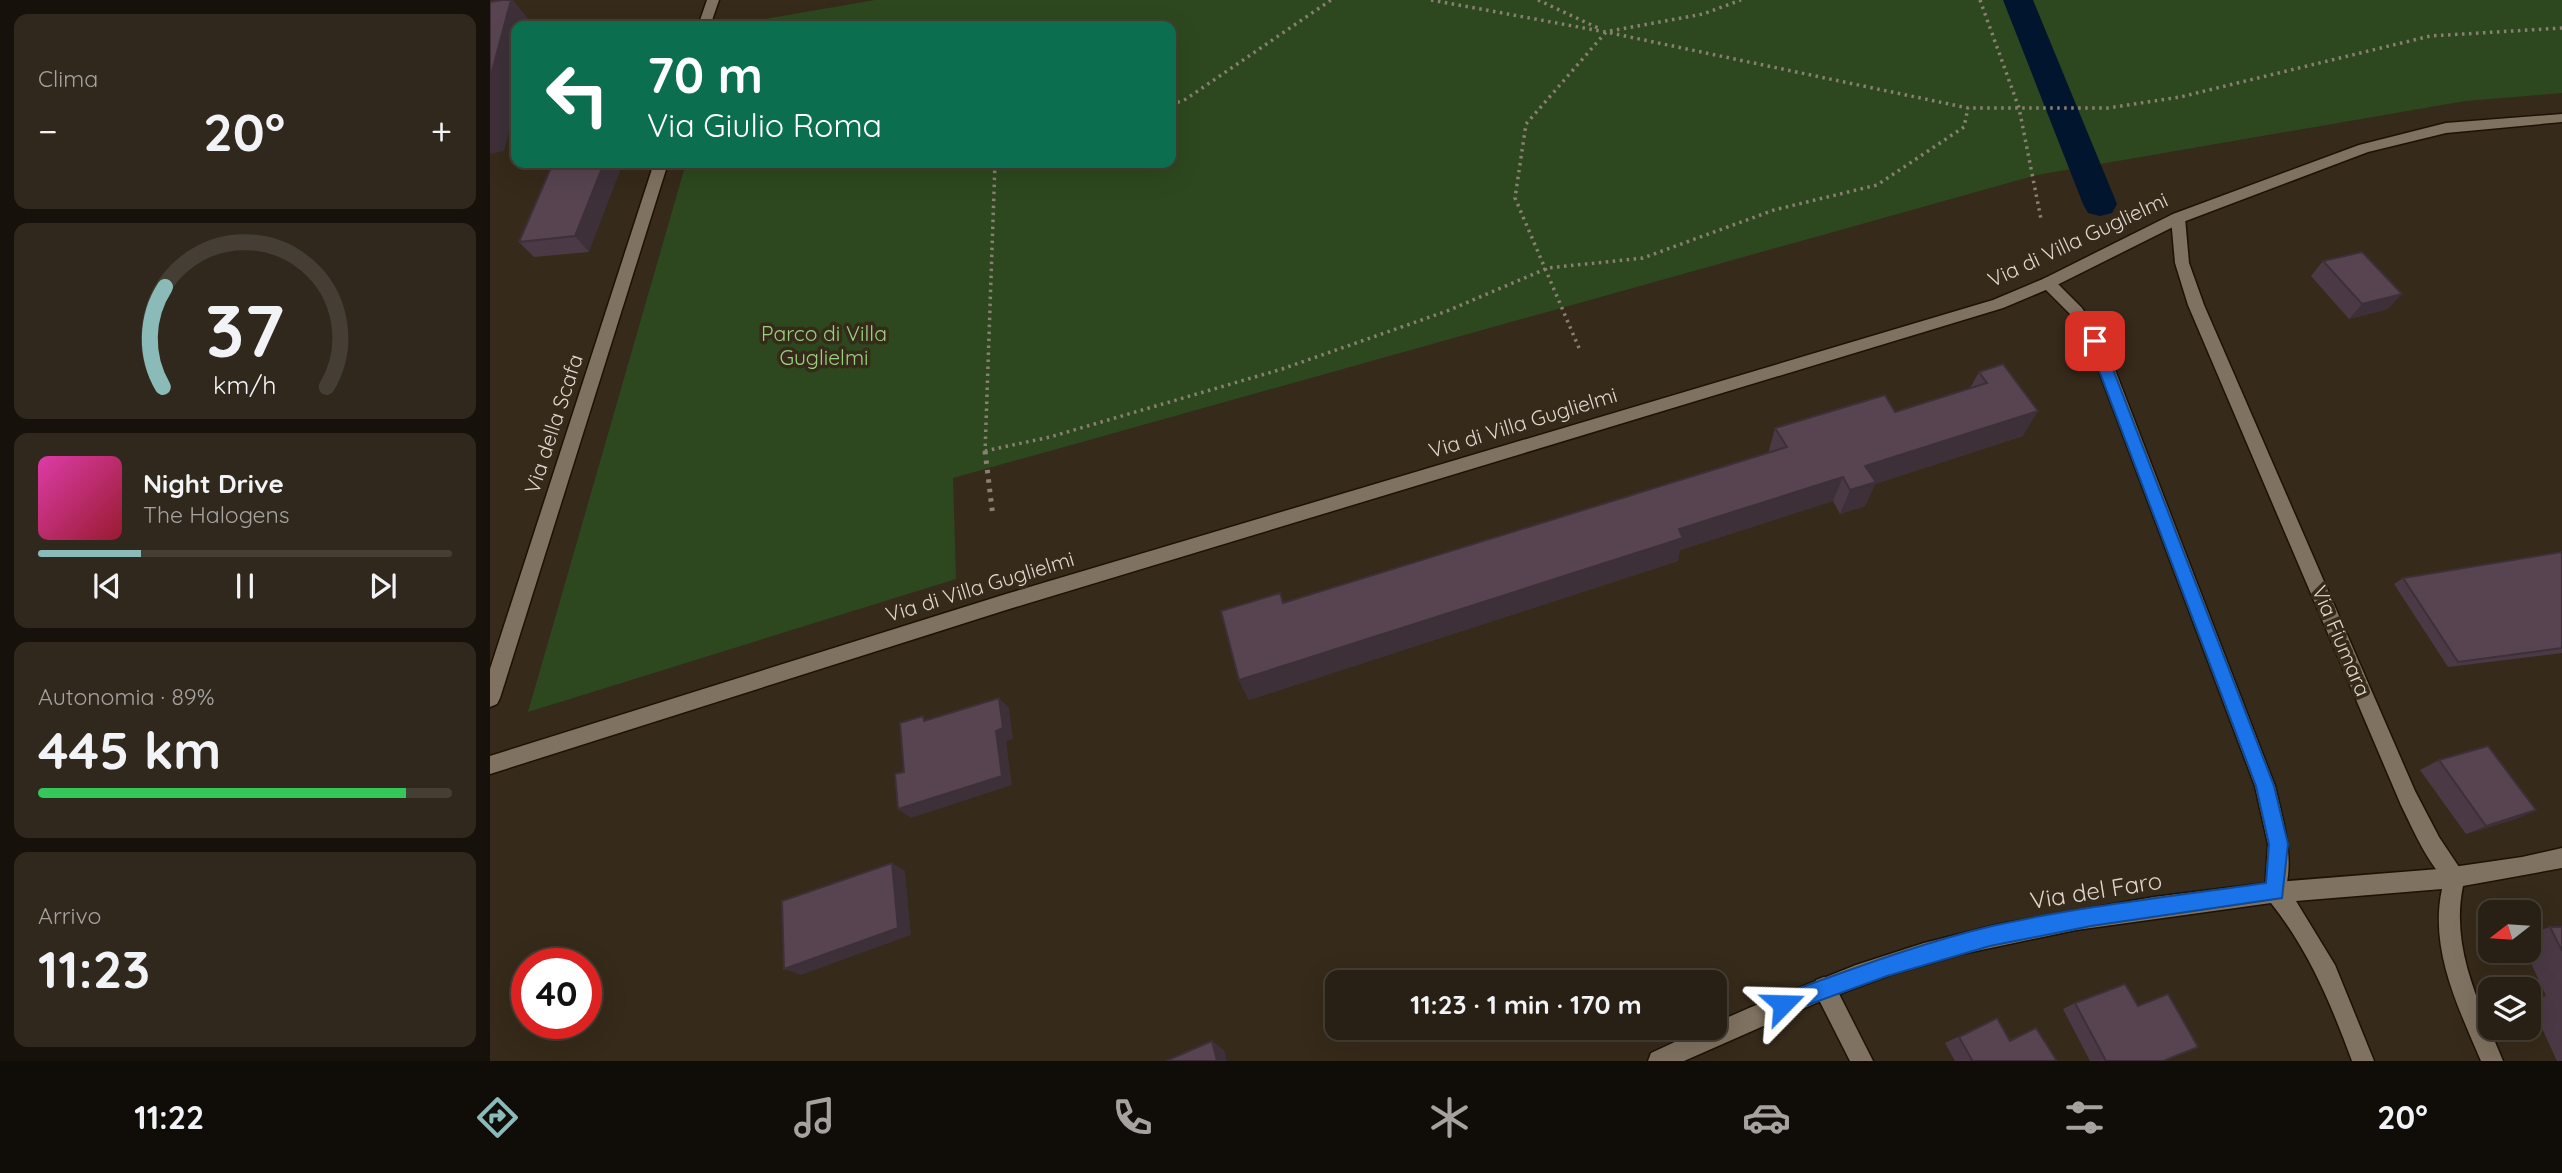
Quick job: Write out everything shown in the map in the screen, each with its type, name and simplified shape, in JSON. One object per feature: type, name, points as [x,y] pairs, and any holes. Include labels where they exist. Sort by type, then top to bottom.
[{"type":"street","points":[[706,21],[713,0]]},
{"type":"street","name":"Via di Villa Guglielmi","points":[[490,765],[1006,602],[1998,304],[2048,283],[2178,218],[2382,142],[2455,127],[2562,118]]},
{"type":"street","name":"Via della Scafa","points":[[490,698],[659,168]]},
{"type":"street","name":"Via Fiumara","points":[[2178,218],[2182,263],[2196,305],[2408,798],[2421,826],[2455,876]]},
{"type":"street","points":[[2048,283],[2077,312],[2099,349],[2260,774],[2278,844],[2275,892],[2327,967],[2363,1061]]},
{"type":"street","name":"Via del Faro","points":[[1659,1061],[1824,988],[1925,954],[2059,922],[2275,892],[2455,876],[2562,858]]},
{"type":"street","points":[[2455,876],[2448,897],[2449,940],[2464,993],[2492,1061]]},
{"type":"street","points":[[1824,988],[1862,1061]]},
{"type":"path","points":[[1176,103],[1186,99],[1331,0]]},
{"type":"path","points":[[1431,0],[1606,32],[1968,108],[2108,108],[2180,97],[2430,36],[2562,27]]},
{"type":"path","points":[[1538,0],[1606,32],[1703,14],[1741,0]]},
{"type":"path","points":[[1980,0],[2019,108],[2041,219]]},
{"type":"path","points":[[1579,348],[1548,268],[1516,198],[1526,124],[1606,32]]},
{"type":"path","points":[[985,451],[1050,437],[1282,369],[1447,311],[1548,268],[1643,258],[1774,210],[1877,185],[1964,127],[1968,108]]},
{"type":"path","points":[[993,517],[985,451],[995,168]]},
{"type":"green space","name":"Parco di Villa Guglielmi","points":[[875,0],[2562,0],[2562,93],[2465,101],[2037,175],[953,478],[956,579],[528,712],[685,168],[1176,168],[1176,21],[754,21]]},
{"type":"building","points":[[511,0],[490,79],[490,2]]},
{"type":"building","points":[[551,168],[602,168],[575,236],[519,242]]},
{"type":"building","points":[[2362,252],[2402,294],[2362,304],[2323,261]]},
{"type":"building","points":[[2003,364],[2038,411],[1865,466],[1876,482],[1850,490],[1843,477],[1679,529],[1683,538],[1239,680],[1221,611],[1280,593],[1283,603],[1787,447],[1775,428],[1885,395],[1895,412],[1987,383],[1979,372]]},
{"type":"building","points":[[2562,552],[2562,648],[2458,662],[2403,578]]},
{"type":"building","points":[[999,698],[1003,728],[996,731],[1002,776],[898,809],[895,774],[904,772],[900,723],[923,716],[924,721]]},
{"type":"building","points":[[2488,746],[2536,810],[2486,826],[2439,760]]},
{"type":"building","points":[[892,863],[898,928],[784,969],[782,901]]},
{"type":"building","points":[[2550,927],[2562,927],[2562,951]]},
{"type":"building","points":[[2125,984],[2138,1006],[2168,994],[2198,1047],[2163,1061],[2106,1061],[2075,1003]]},
{"type":"building","points":[[1997,1018],[2010,1041],[2036,1028],[2057,1061],[1970,1061],[1972,1060],[1959,1037]]},
{"type":"building","points":[[1212,1041],[1217,1061],[1166,1061]]},
{"type":"waterway","points":[[2018,0],[2100,204]]},
{"type":"route","points":[[1783,1004],[1887,966],[1990,936],[2091,916],[2275,892],[2278,844],[2265,786],[2095,341]]}]
